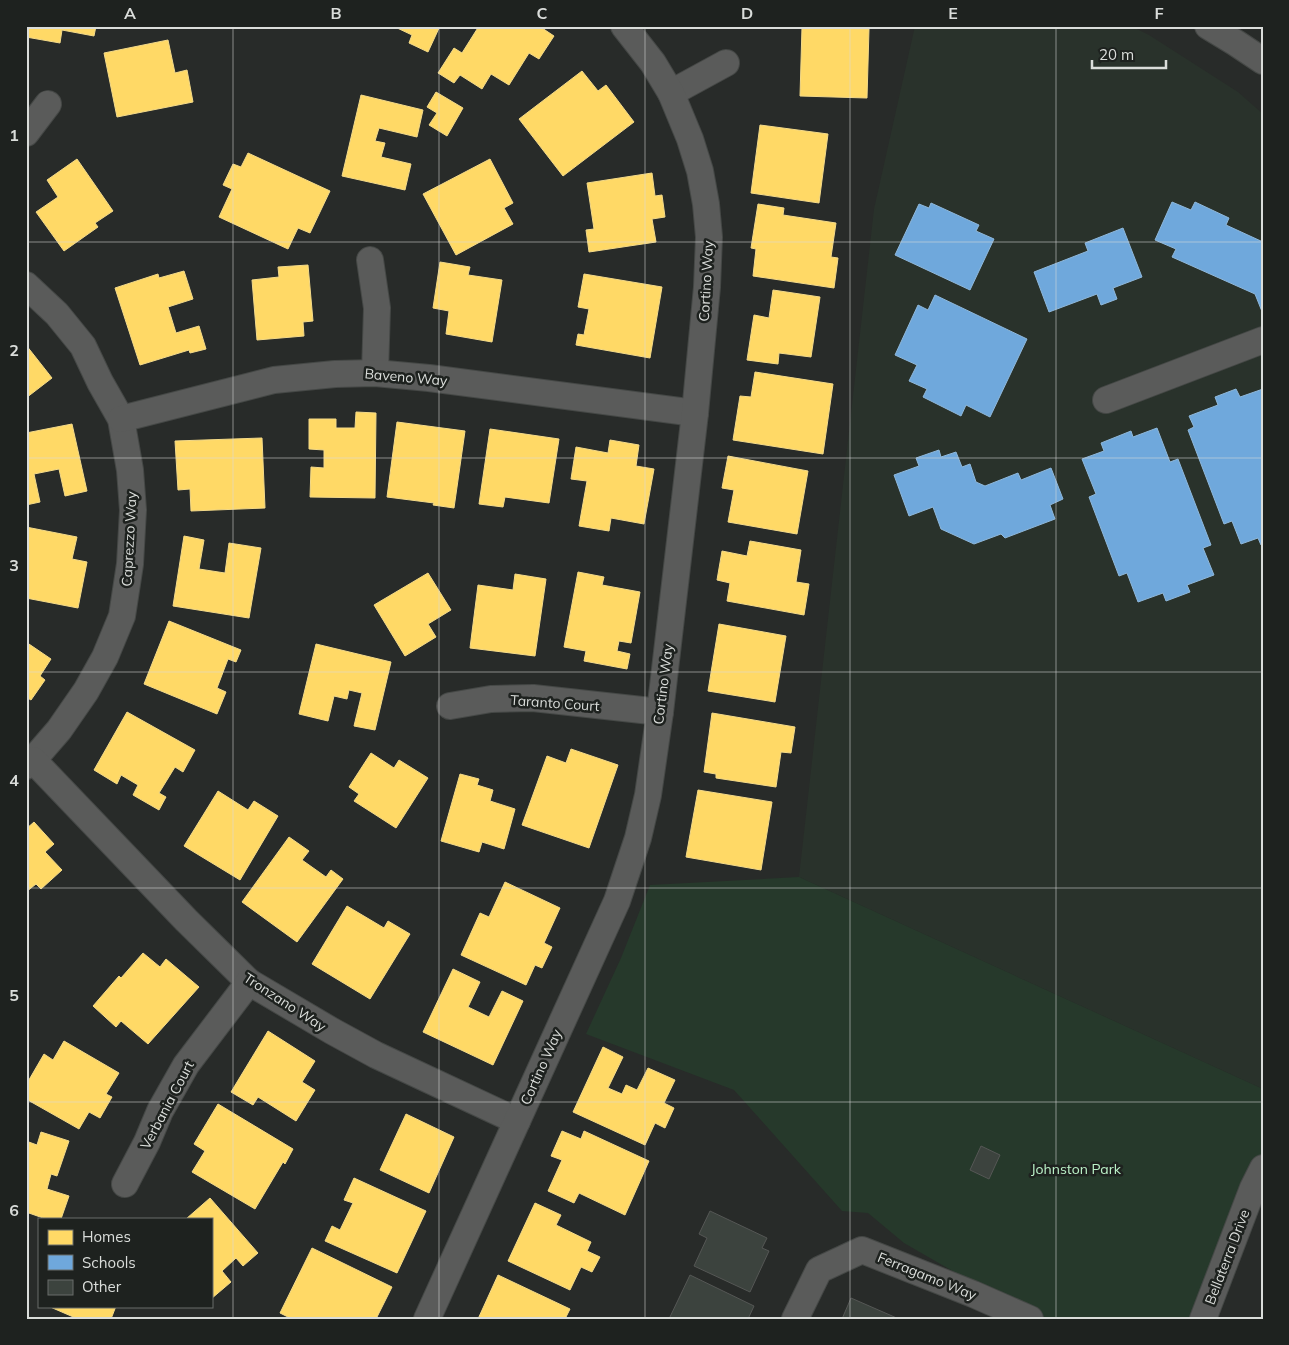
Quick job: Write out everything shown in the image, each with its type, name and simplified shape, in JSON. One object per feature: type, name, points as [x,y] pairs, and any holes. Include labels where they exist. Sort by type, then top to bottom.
[{"type":"street","name":"Cortino Way","points":[[427,1319],[617,902],[638,838],[648,795],[660,712],[696,412],[707,287],[709,237],[700,171],[690,139],[671,93],[653,64],[624,26]]},
{"type":"street","points":[[1208,26],[1263,61]]},
{"type":"street","points":[[671,93],[726,63]]},
{"type":"street","points":[[26,133],[48,104]]},
{"type":"street","points":[[370,260],[376,308],[375,373]]},
{"type":"street","name":"Caprezzo Way","points":[[26,285],[57,314],[83,346],[100,382],[121,419],[130,470],[133,510],[130,564],[122,616],[105,657],[86,692],[59,730],[30,763]]},
{"type":"street","points":[[1106,400],[1263,340]]},
{"type":"street","name":"Baveno Way","points":[[121,419],[274,380],[334,374],[375,373],[429,378],[696,412]]},
{"type":"street","name":"Taranto Court","points":[[450,706],[491,699],[533,698],[660,712]]},
{"type":"street","name":"Tronzano Way","points":[[30,763],[249,982],[376,1055],[517,1121]]},
{"type":"street","name":"Verbania Court","points":[[125,1184],[160,1111],[186,1065],[249,982]]},
{"type":"street","name":"Bellaterra Drive","points":[[1203,1319],[1253,1188],[1263,1168]]},
{"type":"street","name":"Ferragamo Way","points":[[795,1319],[819,1270],[862,1250],[1030,1319]]},
{"type":"shaded area","points":[[915,26],[1131,26],[1149,35],[1238,92],[1263,114],[1263,1089],[799,877],[874,209]]},
{"type":"green space","name":"Johnston Park","points":[[799,877],[1263,1089],[1263,1182],[1204,1319],[1036,1319],[904,1243],[868,1213],[842,1211],[734,1090],[586,1034],[621,958],[650,885]]},
{"type":"building: Homes","points":[[26,26],[96,26],[94,36],[62,30],[60,43],[26,37]]},
{"type":"building: Homes","points":[[393,26],[440,26],[428,52],[409,43],[412,35]]},
{"type":"building: Homes","points":[[479,26],[539,26],[554,36],[539,59],[529,53],[509,85],[491,74],[482,89],[460,75],[454,83],[438,73],[454,48],[462,53]]},
{"type":"building: Homes","points":[[802,27],[869,29],[867,98],[800,96]]},
{"type":"building: Homes","points":[[168,40],[175,73],[187,70],[193,102],[117,117],[104,53]]},
{"type":"building: Homes","points":[[582,71],[598,91],[606,85],[634,122],[563,176],[519,119]]},
{"type":"building: Homes","points":[[436,92],[463,108],[447,136],[429,125],[437,113],[427,107]]},
{"type":"building: Homes","points":[[361,95],[423,110],[417,137],[379,128],[375,141],[385,143],[381,157],[411,164],[405,190],[342,176]]},
{"type":"building: Homes","points":[[760,125],[828,134],[819,203],[751,193]]},
{"type":"building: Homes","points":[[248,153],[330,191],[310,233],[298,228],[288,249],[219,217],[232,189],[223,185],[233,164],[241,167]]},
{"type":"building: Homes","points":[[77,159],[113,211],[95,223],[98,227],[64,251],[36,212],[58,197],[47,180]]},
{"type":"building: Homes","points":[[490,159],[513,203],[504,208],[513,224],[456,255],[423,194]]},
{"type":"building: Homes","points":[[652,173],[655,196],[662,195],[665,217],[652,219],[656,242],[589,252],[586,230],[594,229],[587,183]]},
{"type":"building: Homes","points":[[758,204],[784,208],[783,215],[836,223],[831,257],[838,258],[834,288],[753,276],[756,249],[751,248]]},
{"type":"building: Homes","points":[[440,262],[470,267],[468,275],[502,280],[492,342],[446,334],[449,311],[433,308]]},
{"type":"building: Homes","points":[[308,265],[313,321],[303,322],[304,336],[257,340],[252,280],[279,277],[278,267]]},
{"type":"building: Homes","points":[[184,271],[193,299],[168,307],[176,333],[199,326],[206,349],[190,353],[189,350],[140,365],[115,288],[158,274],[159,278]]},
{"type":"building: Homes","points":[[584,274],[662,287],[650,358],[576,345],[578,334],[584,335],[589,309],[578,307]]},
{"type":"building: Homes","points":[[773,290],[820,297],[811,357],[779,353],[778,364],[747,360],[754,315],[769,318]]},
{"type":"building: Homes","points":[[26,345],[52,378],[26,398]]},
{"type":"building: Homes","points":[[755,372],[833,384],[823,454],[733,440],[740,396],[751,397]]},
{"type":"building: Homes","points":[[356,412],[376,413],[375,498],[310,497],[311,467],[324,468],[324,450],[309,449],[309,419],[336,419],[336,428],[355,428]]},
{"type":"building: Homes","points":[[397,422],[465,431],[454,508],[433,505],[434,503],[387,497]]},
{"type":"building: Homes","points":[[72,424],[87,491],[65,496],[59,469],[34,474],[40,502],[26,505],[26,433]]},
{"type":"building: Homes","points":[[490,429],[559,439],[549,503],[505,497],[503,507],[479,504]]},
{"type":"building: Homes","points":[[262,438],[265,508],[191,511],[190,489],[178,490],[175,441]]},
{"type":"building: Homes","points":[[610,440],[639,445],[636,466],[654,469],[644,524],[611,518],[609,531],[579,526],[587,481],[571,479],[576,447],[608,453]]},
{"type":"building: Homes","points":[[728,456],[808,471],[797,534],[728,522],[734,490],[722,488]]},
{"type":"building: Homes","points":[[26,527],[77,537],[72,559],[87,562],[78,608],[26,598]]},
{"type":"building: Homes","points":[[184,536],[204,540],[199,569],[225,573],[229,543],[261,548],[249,618],[173,606]]},
{"type":"building: Homes","points":[[750,541],[801,550],[796,582],[809,584],[804,615],[727,601],[730,583],[717,580],[722,551],[747,556]]},
{"type":"building: Homes","points":[[578,572],[604,577],[602,585],[640,592],[631,643],[619,641],[617,651],[630,654],[627,669],[584,661],[586,651],[564,647]]},
{"type":"building: Homes","points":[[428,573],[451,610],[428,624],[436,637],[405,656],[374,605]]},
{"type":"building: Homes","points":[[515,574],[546,579],[535,656],[470,648],[478,585],[513,590]]},
{"type":"building: Homes","points":[[169,621],[241,650],[236,662],[228,659],[217,688],[226,692],[217,714],[144,684]]},
{"type":"building: Homes","points":[[719,624],[786,636],[775,702],[708,691]]},
{"type":"building: Homes","points":[[26,642],[51,659],[40,676],[45,680],[31,700],[26,697]]},
{"type":"building: Homes","points":[[316,644],[391,662],[375,730],[354,726],[362,693],[349,690],[347,699],[334,696],[328,721],[299,714]]},
{"type":"building: Homes","points":[[127,712],[195,750],[183,772],[175,767],[159,793],[166,797],[159,810],[133,795],[138,785],[121,775],[117,784],[94,770]]},
{"type":"building: Homes","points":[[712,713],[795,727],[791,753],[781,752],[776,787],[716,778],[716,774],[704,772]]},
{"type":"building: Homes","points":[[571,749],[618,765],[589,848],[522,825],[547,756],[566,763]]},
{"type":"building: Homes","points":[[371,753],[394,768],[399,760],[428,778],[396,828],[354,801],[359,794],[349,787]]},
{"type":"building: Homes","points":[[460,774],[479,779],[477,785],[493,790],[490,801],[515,809],[504,849],[482,842],[479,852],[441,841]]},
{"type":"building: Homes","points":[[698,790],[772,802],[761,870],[686,857]]},
{"type":"building: Homes","points":[[218,791],[248,810],[254,801],[278,816],[240,880],[184,846]]},
{"type":"building: Homes","points":[[34,822],[54,844],[45,852],[62,870],[41,889],[36,884],[26,892],[26,829]]},
{"type":"building: Homes","points":[[289,837],[309,851],[302,860],[326,877],[331,870],[343,879],[297,942],[242,902]]},
{"type":"building: Homes","points":[[505,882],[560,908],[544,943],[552,947],[542,968],[535,965],[526,985],[461,955],[480,913],[489,917]]},
{"type":"building: Homes","points":[[347,906],[384,928],[388,921],[410,934],[370,999],[312,964]]},
{"type":"building: Homes","points":[[143,953],[160,967],[166,959],[199,987],[148,1044],[121,1021],[116,1027],[93,1006],[119,976],[121,978]]},
{"type":"building: Homes","points":[[453,969],[480,982],[468,1007],[489,1017],[502,991],[523,1001],[493,1065],[423,1032]]},
{"type":"building: Homes","points":[[268,1031],[315,1061],[302,1082],[315,1090],[296,1121],[258,1097],[253,1105],[231,1092]]},
{"type":"building: Homes","points":[[64,1041],[119,1073],[106,1094],[112,1097],[100,1118],[89,1112],[79,1129],[26,1099],[26,1085],[44,1054],[53,1060]]},
{"type":"building: Homes","points":[[603,1047],[623,1057],[608,1088],[622,1094],[626,1085],[637,1090],[648,1068],[675,1080],[664,1103],[674,1108],[665,1128],[655,1123],[645,1145],[573,1112]]},
{"type":"building: Homes","points":[[218,1104],[293,1149],[255,1209],[192,1172],[205,1151],[194,1144]]},
{"type":"building: Homes","points":[[406,1114],[454,1137],[429,1193],[380,1170]]},
{"type":"building: Homes","points":[[562,1131],[581,1139],[584,1131],[649,1161],[625,1215],[579,1193],[574,1203],[548,1191],[562,1160],[551,1156]]},
{"type":"building: Homes","points":[[41,1132],[69,1141],[57,1176],[51,1174],[47,1189],[69,1196],[61,1218],[43,1218],[26,1212],[26,1141],[37,1145]]},
{"type":"building: Homes","points":[[354,1178],[426,1211],[397,1273],[325,1241],[332,1226],[340,1230],[353,1203],[344,1200]]},
{"type":"building: Homes","points":[[210,1198],[258,1253],[243,1266],[236,1258],[222,1271],[231,1282],[212,1298],[212,1218],[187,1218]]},
{"type":"building: Homes","points":[[535,1203],[561,1215],[556,1225],[591,1242],[587,1251],[600,1257],[592,1272],[581,1267],[570,1290],[508,1261]]},
{"type":"building: Homes","points":[[312,1248],[392,1287],[376,1319],[292,1319],[280,1313]]},
{"type":"building: Homes","points":[[498,1275],[570,1309],[565,1319],[478,1319]]},
{"type":"building: Homes","points":[[53,1308],[115,1308],[111,1319],[78,1319]]},
{"type":"building: Schools","points":[[1172,202],[1191,210],[1195,202],[1229,218],[1226,225],[1263,242],[1263,314],[1255,294],[1172,257],[1176,249],[1155,240]]},
{"type":"building: Schools","points":[[931,203],[979,225],[976,231],[994,239],[970,290],[895,255],[919,204],[929,208]]},
{"type":"building: Schools","points":[[1123,228],[1142,277],[1113,288],[1117,299],[1101,305],[1097,294],[1049,312],[1034,272],[1088,251],[1085,243]]},
{"type":"building: Schools","points":[[935,295],[1027,339],[990,417],[966,405],[961,416],[923,397],[927,389],[909,381],[917,365],[895,355],[918,305],[928,310]]},
{"type":"building: Schools","points":[[1236,389],[1240,397],[1263,389],[1263,544],[1261,545],[1258,538],[1241,544],[1232,521],[1224,524],[1188,430],[1194,427],[1189,416],[1218,405],[1215,397]]},
{"type":"building: Schools","points":[[1157,428],[1170,462],[1178,459],[1211,545],[1203,548],[1214,575],[1187,585],[1190,592],[1166,601],[1163,593],[1138,602],[1127,573],[1119,576],[1089,497],[1096,494],[1082,459],[1104,451],[1101,443],[1131,431],[1133,437]]},
{"type":"building: Schools","points":[[939,450],[941,457],[956,452],[962,467],[970,464],[976,482],[985,486],[1018,473],[1021,480],[1051,468],[1063,499],[1050,505],[1055,519],[1005,538],[1001,534],[974,544],[941,529],[933,507],[909,516],[894,475],[919,466],[916,458]]},
{"type":"building: Other","points":[[981,1146],[1000,1155],[989,1179],[970,1170]]},
{"type":"building: Other","points":[[710,1211],[767,1238],[762,1248],[769,1251],[750,1292],[694,1266],[707,1238],[699,1234]]},
{"type":"building: Other","points":[[690,1275],[754,1306],[748,1319],[669,1319]]},
{"type":"building: Other","points":[[851,1298],[899,1319],[842,1319]]}]
